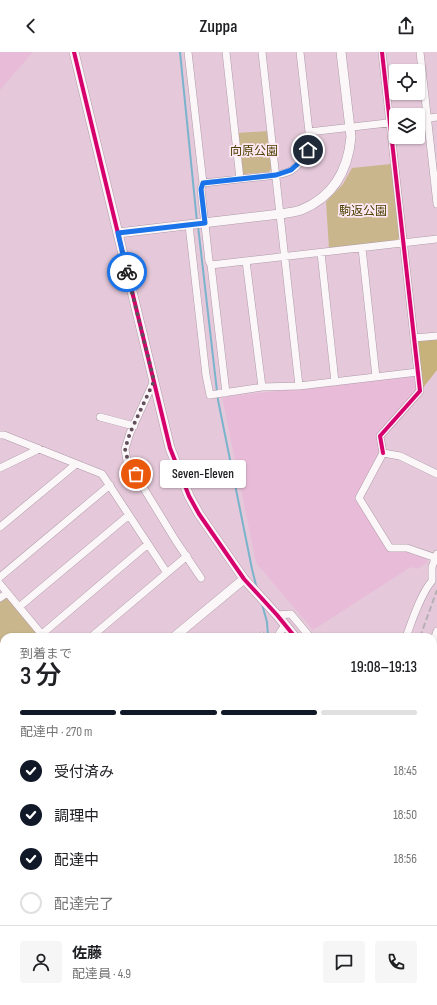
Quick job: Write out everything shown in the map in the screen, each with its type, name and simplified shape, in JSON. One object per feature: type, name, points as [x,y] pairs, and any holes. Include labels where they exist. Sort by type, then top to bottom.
[{"type":"street","points":[[74,52],[170,448],[189,496],[199,514],[244,579],[292,633]]},
{"type":"street","points":[[188,52],[203,183],[201,189],[209,261],[211,265],[226,393]]},
{"type":"street","points":[[226,52],[240,179]]},
{"type":"street","points":[[262,52],[299,386]]},
{"type":"street","points":[[203,183],[276,175],[291,170],[303,159],[308,150],[310,140],[300,52]]},
{"type":"street","points":[[118,233],[280,214],[300,210],[315,204],[334,185],[342,173],[348,158],[351,137],[341,52]]},
{"type":"street","points":[[382,52],[391,108]]},
{"type":"street","points":[[420,52],[427,119],[435,161],[437,204]]},
{"type":"street","points":[[427,119],[437,118]]},
{"type":"street","points":[[309,132],[389,123]]},
{"type":"street","points":[[395,144],[403,243],[420,391],[380,436],[384,453],[359,498],[390,548],[407,548],[436,556],[432,567],[434,582],[430,583],[420,602],[408,633]]},
{"type":"street","points":[[189,225],[206,375],[210,395],[262,387],[299,386],[418,372]]},
{"type":"street","points":[[211,265],[437,239]]},
{"type":"street","points":[[362,248],[376,377]]},
{"type":"street","points":[[321,253],[336,382]]},
{"type":"street","points":[[246,261],[262,387]]},
{"type":"street","points":[[414,338],[437,336]]},
{"type":"street","points":[[154,381],[125,449],[128,461],[176,541],[201,578]]},
{"type":"street","points":[[100,417],[134,426]]},
{"type":"street","points":[[0,435],[4,435],[102,474],[167,573]]},
{"type":"street","points":[[0,468],[39,449]]},
{"type":"street","points":[[384,453],[400,456],[437,474]]},
{"type":"street","points":[[0,527],[76,464]]},
{"type":"street","points":[[0,577],[110,485]]},
{"type":"street","points":[[19,607],[129,515]]},
{"type":"street","points":[[45,633],[148,544]]},
{"type":"street","points":[[96,633],[187,556]]},
{"type":"street","points":[[179,633],[244,579]]},
{"type":"street","points":[[0,584],[41,633]]},
{"type":"street","points":[[0,598],[7,593]]},
{"type":"street","points":[[277,615],[291,614],[307,633]]},
{"type":"street","points":[[280,633],[285,625]]},
{"type":"shaded area","points":[[0,52],[33,52],[0,90]]},
{"type":"shaded area","points":[[437,337],[437,370],[422,389],[417,339]]},
{"type":"shaded area","points":[[414,376],[417,380],[417,392],[376,437],[381,452],[360,490],[371,523],[386,549],[389,551],[399,552],[403,550],[414,555],[420,555],[425,557],[428,562],[417,569],[411,567],[313,630],[256,563],[222,397]]},
{"type":"green space","name":"向原公園","points":[[268,131],[272,168],[269,172],[244,174],[241,172],[237,133]]},
{"type":"green space","name":"駒返公園","points":[[391,164],[399,238],[396,242],[329,249],[326,202],[343,184],[352,168]]},
{"type":"green space","points":[[4,598],[11,600],[38,633],[0,633],[0,601]]},
{"type":"waterway","points":[[180,52],[197,222]]},
{"type":"waterway","points":[[198,226],[218,400],[257,589]]},
{"type":"waterway","points":[[262,604],[267,622],[268,633]]},
{"type":"railway","points":[[421,633],[437,590]]},
{"type":"cycle path","points":[[74,52],[170,448],[189,496],[199,514],[244,579],[292,633]]},
{"type":"cycle path","points":[[382,52],[420,391],[380,436],[383,453]]},
{"type":"way so far","points":[[127,272],[154,381],[130,433],[125,449],[128,461],[136,474]]},
{"type":"place","name":"Seven-Eleven","points":[[136,474]]},
{"type":"route","points":[[127,272],[118,233],[205,223],[201,189],[203,183],[276,175],[291,170],[303,159],[308,150]]}]
